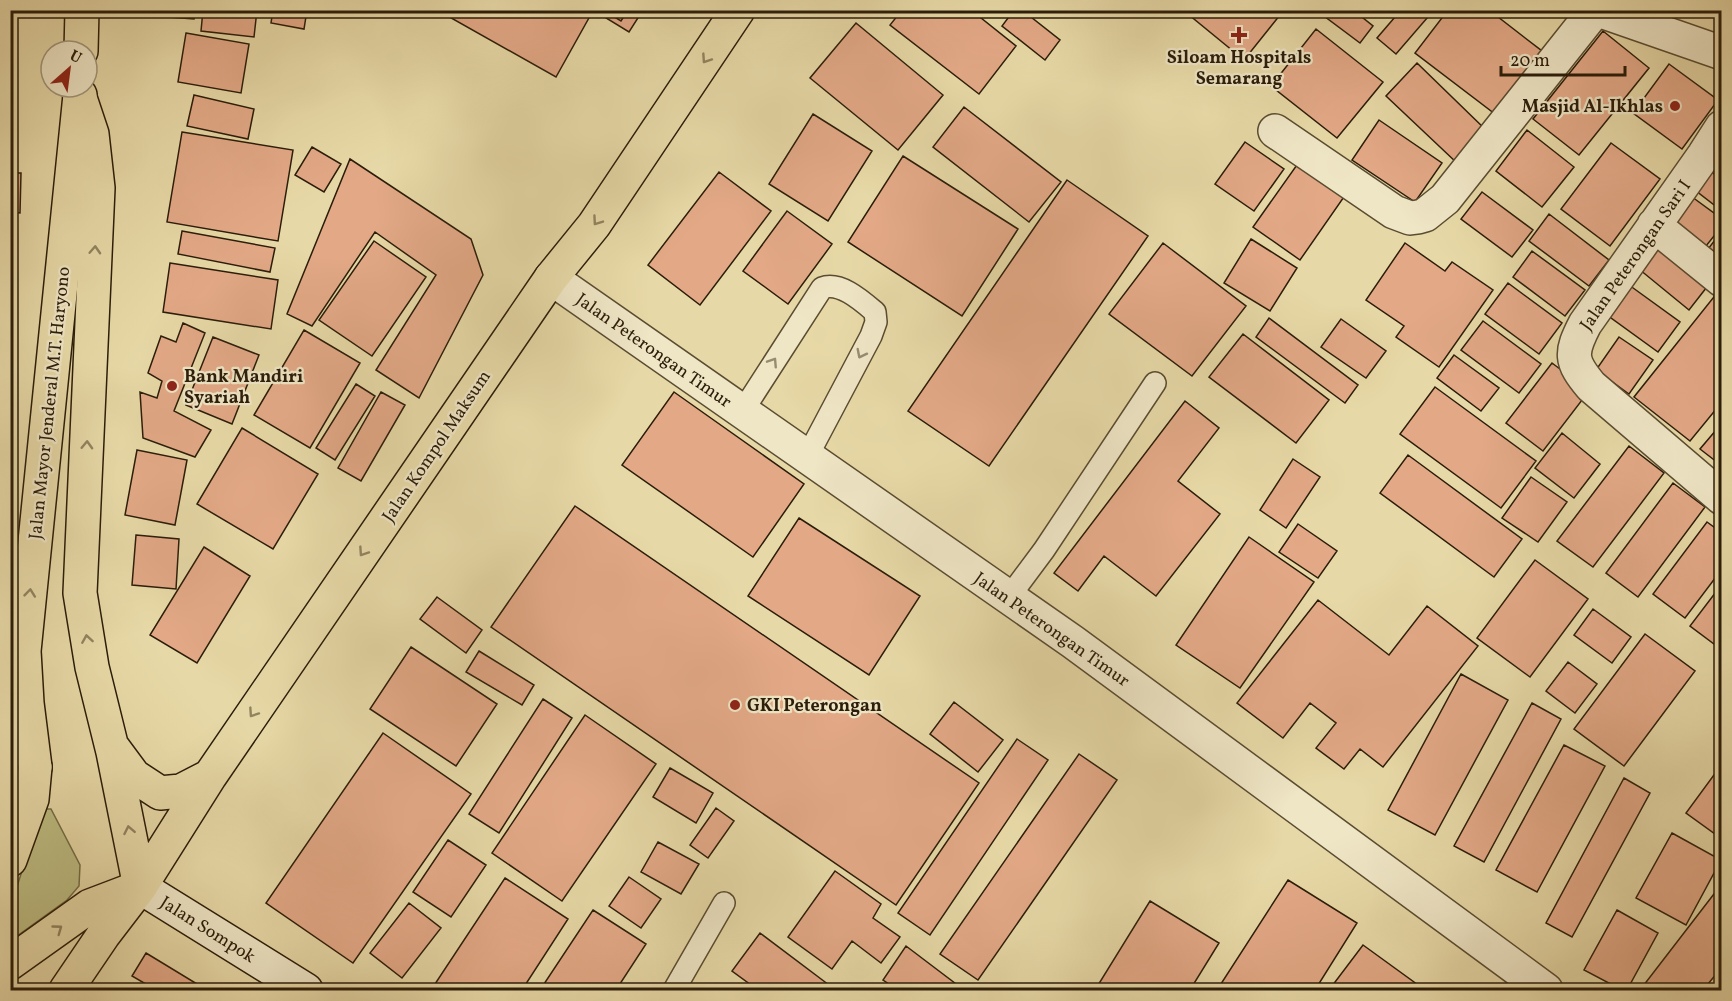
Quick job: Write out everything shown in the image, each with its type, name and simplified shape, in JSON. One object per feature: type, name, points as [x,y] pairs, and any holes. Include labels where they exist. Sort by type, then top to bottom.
[{"type":"main road","points":[[81,39],[82,10]]},
{"type":"main road","name":"Jalan Kompol Maksum","points":[[140,887],[210,776],[551,278],[594,225],[738,10]]},
{"type":"main road","name":"Jalan Mayor Jenderal M.T. Haryono","points":[[10,860],[32,799],[35,767],[17,649],[79,99]]},
{"type":"main road","points":[[66,990],[140,887],[112,746],[92,667],[80,593],[98,188],[92,134],[82,99]]},
{"type":"main road","points":[[112,746],[134,776],[160,793],[181,791],[210,776]]},
{"type":"main road","points":[[10,963],[90,906],[140,887]]},
{"type":"street","points":[[1275,131],[1394,212],[1410,218],[1418,217],[1425,215],[1445,199],[1597,10],[1722,53]]},
{"type":"street","name":"Jalan Peterongan Sari I","points":[[1722,127],[1585,324],[1577,339],[1574,352],[1575,363],[1591,386],[1722,498]]},
{"type":"street","points":[[1654,225],[1722,280]]},
{"type":"street","name":"Jalan Peterongan Timur","points":[[551,278],[1083,649],[1546,990]]},
{"type":"street","name":"Jalan Sompok","points":[[140,887],[306,990]]},
{"type":"lane","points":[[742,412],[822,288],[837,287],[862,301],[874,312],[876,322],[871,336],[807,457]]},
{"type":"lane","points":[[1009,597],[1044,550],[1155,383]]},
{"type":"lane","points":[[675,990],[724,903]]},
{"type":"green space","points":[[42,809],[51,809],[80,865],[79,886],[67,900],[17,936],[11,935],[11,905]]},
{"type":"building","points":[[168,10],[195,10],[194,19],[168,17]]},
{"type":"building","points":[[203,10],[257,10],[254,37],[201,31]]},
{"type":"building","points":[[273,10],[307,10],[304,29],[271,23]]},
{"type":"building","points":[[437,10],[580,10],[590,16],[556,77]]},
{"type":"building","points":[[593,10],[643,10],[629,32]]},
{"type":"building","points":[[603,10],[628,10],[621,21]]},
{"type":"building","points":[[902,10],[971,10],[1016,46],[979,94],[890,25]]},
{"type":"building","points":[[1014,10],[1022,10],[1060,40],[1045,60],[1002,26]]},
{"type":"building","name":"Siloam Hospitals Semarang","points":[[1183,10],[1284,10],[1244,60]]},
{"type":"building","points":[[1328,10],[1353,10],[1373,26],[1360,43],[1324,16]]},
{"type":"building","points":[[1401,10],[1434,10],[1396,54],[1377,38]]},
{"type":"building","points":[[1448,10],[1489,10],[1542,51],[1495,114],[1415,53]]},
{"type":"building","points":[[856,23],[943,95],[898,150],[810,78]]},
{"type":"building","points":[[1316,29],[1383,82],[1337,138],[1271,86]]},
{"type":"building","points":[[1603,31],[1649,68],[1579,155],[1533,119]]},
{"type":"building","points":[[186,33],[249,44],[241,93],[178,82]]},
{"type":"building","points":[[1417,63],[1488,132],[1458,164],[1386,96]]},
{"type":"building","name":"Masjid Al-Ikhlas","points":[[1669,64],[1718,100],[1682,149],[1633,113]]},
{"type":"building","points":[[194,95],[254,109],[248,139],[187,126]]},
{"type":"building","points":[[964,107],[1061,182],[1029,222],[933,147]]},
{"type":"building","points":[[813,114],[872,151],[828,221],[769,184]]},
{"type":"building","points":[[1379,120],[1442,163],[1415,202],[1352,160]]},
{"type":"building","points":[[1527,130],[1574,167],[1542,207],[1496,171]]},
{"type":"building","points":[[182,132],[293,150],[278,241],[167,222]]},
{"type":"building","points":[[1245,142],[1284,169],[1254,211],[1215,184]]},
{"type":"building","points":[[1611,143],[1660,179],[1610,246],[1561,209]]},
{"type":"building","points":[[312,147],[341,164],[324,192],[295,175]]},
{"type":"building","points":[[903,156],[1018,229],[962,316],[848,242]]},
{"type":"building","points":[[350,159],[471,239],[483,275],[419,398],[376,370],[436,275],[375,232],[312,326],[287,314]]},
{"type":"building","points":[[1299,162],[1346,194],[1300,260],[1253,227]]},
{"type":"building","points":[[1705,167],[1722,180],[1722,211],[1691,187]]},
{"type":"building","points":[[719,172],[771,211],[700,305],[648,265]]},
{"type":"building","points":[[10,173],[21,173],[20,213],[10,212]]},
{"type":"building","points":[[1067,180],[1148,236],[989,466],[908,411]]},
{"type":"building","points":[[1482,192],[1533,230],[1512,257],[1461,219]]},
{"type":"building","points":[[1688,194],[1722,219],[1722,226],[1706,246],[1670,218]]},
{"type":"building","points":[[787,211],[832,244],[788,304],[743,271]]},
{"type":"building","points":[[1549,214],[1609,260],[1589,286],[1529,241]]},
{"type":"building","points":[[182,231],[275,248],[270,272],[178,254]]},
{"type":"building","points":[[1722,231],[1722,259],[1708,249]]},
{"type":"building","points":[[1251,239],[1297,268],[1270,311],[1224,283]]},
{"type":"building","points":[[1655,239],[1710,283],[1689,310],[1634,265]]},
{"type":"building","points":[[374,241],[426,277],[372,356],[319,320]]},
{"type":"building","points":[[1163,243],[1246,306],[1192,376],[1109,314]]},
{"type":"building","points":[[1405,243],[1445,271],[1452,262],[1493,290],[1439,367],[1396,337],[1404,326],[1366,300]]},
{"type":"building","points":[[1532,251],[1585,290],[1565,316],[1513,277]]},
{"type":"building","points":[[170,263],[278,280],[271,329],[163,312]]},
{"type":"building","points":[[1508,283],[1562,323],[1539,354],[1485,314]]},
{"type":"building","points":[[1629,285],[1680,322],[1658,352],[1607,315]]},
{"type":"building","points":[[1721,288],[1722,402],[1690,441],[1634,397]]},
{"type":"building","points":[[1269,318],[1358,385],[1345,403],[1256,337]]},
{"type":"building","points":[[1341,319],[1386,351],[1366,378],[1321,347]]},
{"type":"building","points":[[1483,321],[1541,364],[1519,393],[1461,350]]},
{"type":"building","name":"Bank Mandiri Syariah","points":[[183,323],[205,333],[174,411],[211,430],[195,457],[143,438],[140,392],[157,398],[162,381],[148,373],[161,336],[176,342]]},
{"type":"building","points":[[304,330],[360,363],[310,448],[254,415]]},
{"type":"building","points":[[1243,334],[1329,400],[1296,443],[1209,377]]},
{"type":"building","points":[[213,337],[259,355],[232,424],[186,405]]},
{"type":"building","points":[[1619,337],[1653,360],[1629,394],[1596,370]]},
{"type":"building","points":[[1454,355],[1499,388],[1481,411],[1437,378]]},
{"type":"building","points":[[1552,363],[1589,391],[1543,451],[1506,423]]},
{"type":"building","points":[[356,384],[375,396],[335,460],[316,448]]},
{"type":"building","points":[[1435,387],[1536,461],[1501,508],[1400,434]]},
{"type":"building","points":[[381,392],[405,405],[361,481],[338,468]]},
{"type":"building","points":[[674,392],[804,484],[753,557],[622,465]]},
{"type":"building","points":[[1185,401],[1219,428],[1178,481],[1220,514],[1156,596],[1104,556],[1078,591],[1054,573]]},
{"type":"building","points":[[1722,423],[1722,466],[1700,449]]},
{"type":"building","points":[[242,428],[318,474],[273,549],[197,504]]},
{"type":"building","points":[[1562,433],[1600,464],[1574,498],[1535,468]]},
{"type":"building","points":[[1629,446],[1664,473],[1593,567],[1557,541]]},
{"type":"building","points":[[137,450],[187,460],[175,525],[125,515]]},
{"type":"building","points":[[1408,455],[1522,539],[1494,577],[1380,493]]},
{"type":"building","points":[[1293,459],[1320,477],[1286,528],[1260,510]]},
{"type":"building","points":[[1531,477],[1567,502],[1538,542],[1502,518]]},
{"type":"building","points":[[1673,483],[1705,507],[1638,597],[1606,573]]},
{"type":"building","name":"GKI Peterongan","points":[[575,506],[979,783],[896,905],[491,627]]},
{"type":"building","points":[[799,518],[920,596],[869,675],[748,596]]},
{"type":"building","points":[[1707,522],[1722,533],[1722,569],[1685,618],[1653,594]]},
{"type":"building","points":[[1298,524],[1337,551],[1318,578],[1279,552]]},
{"type":"building","points":[[136,535],[179,539],[176,589],[132,585]]},
{"type":"building","points":[[1249,537],[1314,582],[1240,688],[1176,645]]},
{"type":"building","points":[[204,547],[250,576],[197,663],[150,635]]},
{"type":"building","points":[[1535,560],[1588,599],[1530,677],[1477,638]]},
{"type":"building","points":[[1722,584],[1722,642],[1718,647],[1690,626]]},
{"type":"building","points":[[437,597],[482,630],[466,653],[420,619]]},
{"type":"building","points":[[1318,600],[1389,655],[1427,606],[1478,646],[1383,767],[1360,749],[1344,769],[1316,748],[1336,723],[1310,703],[1283,738],[1237,703]]},
{"type":"building","points":[[1593,609],[1631,637],[1612,663],[1574,635]]},
{"type":"building","points":[[1645,634],[1695,671],[1624,766],[1574,729]]},
{"type":"building","points":[[411,647],[497,704],[456,766],[370,709]]},
{"type":"building","points":[[479,651],[534,685],[522,705],[466,672]]},
{"type":"building","points":[[1568,662],[1597,684],[1575,713],[1546,691]]},
{"type":"building","points":[[1461,674],[1508,700],[1435,835],[1388,810]]},
{"type":"building","points":[[543,699],[572,718],[499,833],[469,814]]},
{"type":"building","points":[[954,702],[1003,740],[978,772],[930,734]]},
{"type":"building","points":[[1532,703],[1561,719],[1484,862],[1454,846]]},
{"type":"building","points":[[585,715],[656,764],[562,901],[492,853]]},
{"type":"building","points":[[383,733],[471,794],[353,963],[266,903]]},
{"type":"building","points":[[1017,739],[1048,760],[930,935],[898,913]]},
{"type":"building","points":[[1564,745],[1605,766],[1537,892],[1496,870]]},
{"type":"building","points":[[1079,754],[1117,780],[978,980],[940,954]]},
{"type":"building","points":[[1722,764],[1722,839],[1686,813]]},
{"type":"building","points":[[670,768],[713,793],[696,823],[653,797]]},
{"type":"building","points":[[1624,778],[1650,793],[1572,937],[1546,923]]},
{"type":"building","points":[[716,808],[734,821],[708,858],[690,845]]},
{"type":"building","points":[[1672,833],[1721,860],[1686,925],[1636,898]]},
{"type":"building","points":[[448,840],[486,865],[451,917],[413,892]]},
{"type":"building","points":[[658,842],[699,864],[681,894],[641,872]]},
{"type":"building","points":[[835,871],[881,904],[873,918],[900,937],[881,963],[852,941],[832,969],[788,937]]},
{"type":"building","points":[[629,877],[661,899],[641,928],[609,906]]},
{"type":"building","points":[[505,878],[568,919],[522,990],[431,990]]},
{"type":"building","points":[[1288,880],[1357,923],[1315,990],[1217,990]]},
{"type":"building","points":[[1717,890],[1722,893],[1722,967],[1703,990],[1640,990]]},
{"type":"building","points":[[1150,901],[1219,943],[1190,990],[1095,990]]},
{"type":"building","points":[[409,903],[441,928],[402,978],[370,953]]},
{"type":"building","points":[[593,910],[646,944],[616,990],[540,990]]},
{"type":"building","points":[[1617,910],[1658,933],[1627,990],[1622,990],[1584,970]]},
{"type":"building","points":[[760,933],[833,988],[831,990],[758,990],[732,971]]},
{"type":"building","points":[[1363,945],[1425,990],[1329,990]]},
{"type":"building","points":[[906,946],[964,990],[898,990],[883,980]]},
{"type":"building","points":[[146,953],[207,990],[156,990],[132,976]]},
{"type":"place","name":"Siloam Hospitals Semarang","points":[[1239,35]]},
{"type":"place","name":"Masjid Al-Ikhlas","points":[[1675,106]]},
{"type":"place","name":"Bank Mandiri Syariah","points":[[172,386]]},
{"type":"place","name":"GKI Peterongan","points":[[735,705]]}]
